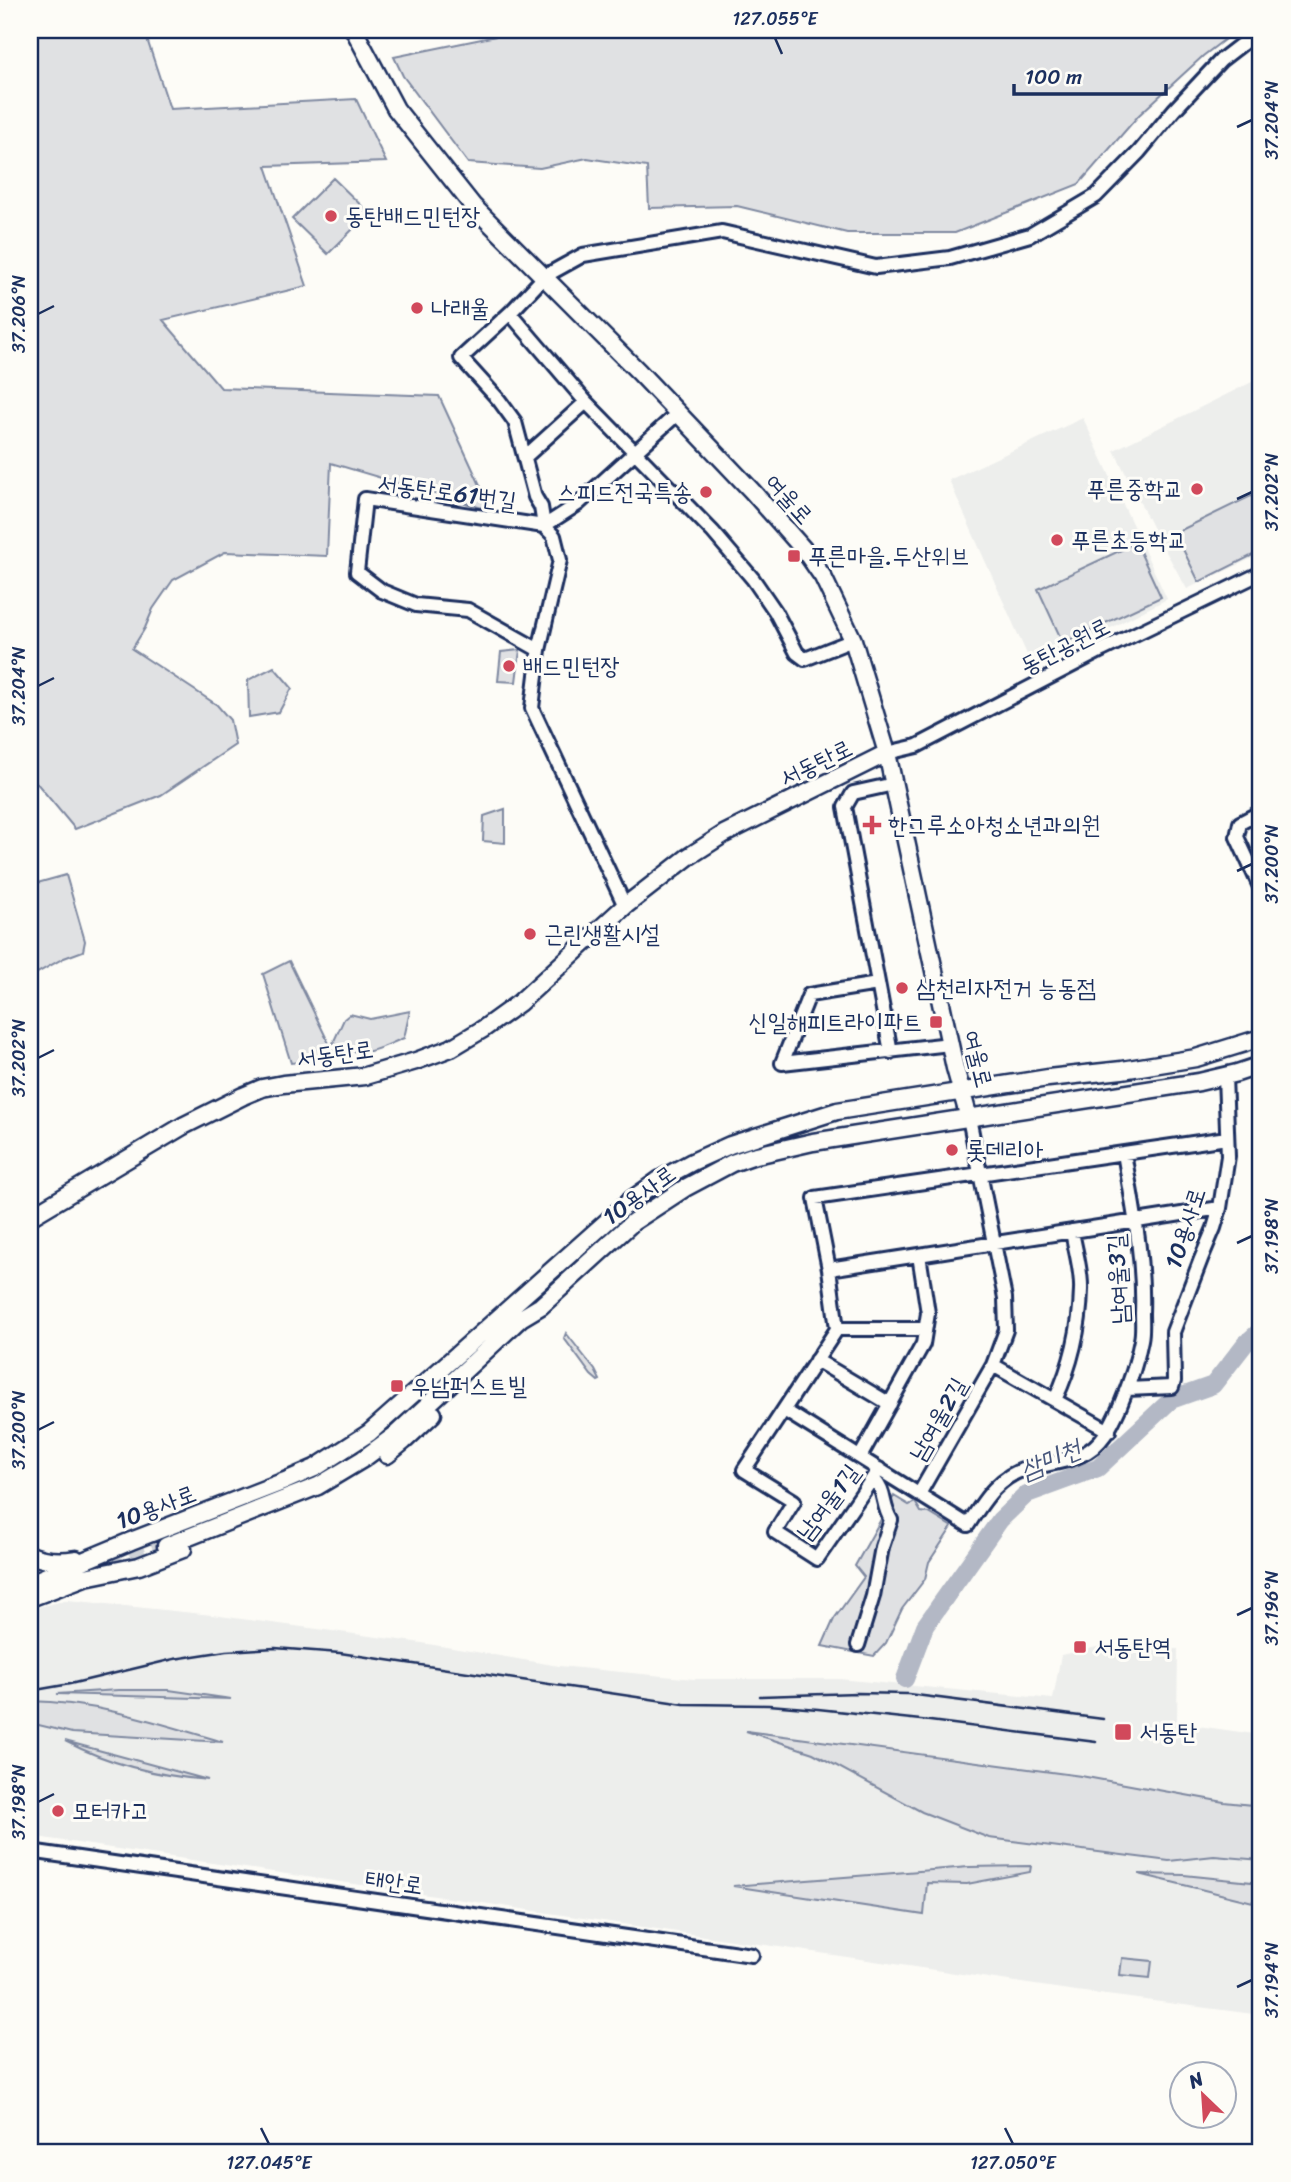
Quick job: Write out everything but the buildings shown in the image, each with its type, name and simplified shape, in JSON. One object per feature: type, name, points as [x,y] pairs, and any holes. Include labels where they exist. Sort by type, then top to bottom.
[{"type":"street","name":"여울로","points":[[354,30],[397,109],[473,206],[545,276],[752,491],[805,551],[823,577],[853,640],[887,754],[950,1044],[969,1118]]},
{"type":"street","points":[[625,906],[532,708],[539,650],[560,560],[554,536],[544,526],[541,507],[535,497],[515,422],[461,358],[545,276],[583,255],[722,232],[876,267],[950,258],[1030,235],[1096,196],[1139,152],[1220,60],[1260,30]]},
{"type":"street","points":[[510,313],[586,402],[713,532],[753,579],[775,611],[797,653],[805,659],[853,640]]},
{"type":"street","points":[[525,457],[586,402]]},
{"type":"street","points":[[544,526],[578,504],[678,413]]},
{"type":"street","name":"서동탄로61번길","points":[[539,650],[468,610],[416,605],[382,591],[357,572],[365,499],[544,526]]},
{"type":"street","name":"동탄공원로","points":[[887,754],[917,746],[1102,650],[1261,573]]},
{"type":"street","name":"서동탄로","points":[[30,1217],[183,1126],[262,1088],[365,1076],[451,1048],[519,1003],[625,906],[688,857],[724,834],[887,754]]},
{"type":"street","points":[[891,1052],[845,807],[853,793],[894,784]]},
{"type":"street","points":[[1261,812],[1240,823],[1237,837],[1261,889]]},
{"type":"street","points":[[878,984],[808,995],[782,1063],[950,1044]]},
{"type":"street","name":"10용사로","points":[[32,1588],[99,1554],[285,1481],[342,1452],[369,1433],[631,1200],[659,1180],[692,1162],[741,1142],[837,1111],[888,1101],[1196,1058],[1261,1038]]},
{"type":"street","name":"10용사로","points":[[32,1588],[139,1566],[304,1502],[372,1466],[404,1441],[527,1325],[541,1306],[632,1222],[685,1188],[732,1163],[813,1142],[1225,1076],[1261,1065]]},
{"type":"street","name":"10용사로","points":[[1127,1389],[1172,1387],[1174,1381],[1173,1332],[1220,1208],[1228,1156],[1225,1076]]},
{"type":"street","name":"남여울2길","points":[[919,1494],[993,1365],[1006,1331],[1007,1315],[995,1243],[969,1118]]},
{"type":"street","points":[[925,1329],[837,1329],[816,1198],[1227,1138]]},
{"type":"street","name":"남여울3길","points":[[919,1494],[968,1525],[984,1499],[998,1484],[1028,1468],[1082,1455],[1097,1445],[1109,1431],[1127,1389],[1141,1338],[1143,1288],[1136,1221],[1124,1153]]},
{"type":"street","name":"남여울3길","points":[[1055,1401],[1065,1379],[1076,1339],[1082,1288],[1072,1231],[1220,1208]]},
{"type":"street","points":[[829,1269],[1072,1231]]},
{"type":"street","name":"남여울1길","points":[[860,1457],[923,1344],[928,1313],[919,1255]]},
{"type":"street","name":"10용사로","points":[[529,1293],[516,1312],[362,1453],[316,1480],[164,1543],[318,1486],[363,1459],[394,1436],[521,1318],[541,1306]]},
{"type":"street","name":"남여울1길","points":[[837,1329],[744,1470],[794,1501],[775,1532],[817,1559],[876,1473]]},
{"type":"street","points":[[816,1360],[890,1404]]},
{"type":"street","name":"남여울2길","points":[[993,1365],[1109,1431]]},
{"type":"street","name":"남여울1길","points":[[783,1409],[860,1457],[876,1473],[919,1494]]},
{"type":"street","points":[[858,1645],[891,1520],[876,1473]]},
{"type":"street","points":[[131,1541],[127,1554],[139,1566]]},
{"type":"street","points":[[30,1555],[64,1561],[99,1554]]},
{"type":"street","name":"태안로","points":[[30,1851],[752,1955]]},
{"type":"shaded area","points":[[30,30],[144,30],[170,109],[356,99],[386,162],[266,166],[307,286],[163,320],[221,388],[439,396],[492,511],[331,463],[327,556],[225,552],[173,580],[153,609],[132,649],[217,705],[230,720],[235,745],[161,795],[75,829],[30,775]]},
{"type":"shaded area","points":[[525,30],[1237,30],[1203,56],[1139,115],[1079,184],[955,233],[847,233],[737,206],[649,208],[647,167],[587,158],[540,168],[468,163],[403,76],[394,57]]},
{"type":"shaded area","name":"동탄배드민턴장","points":[[333,178],[369,213],[328,254],[292,219]]},
{"type":"shaded area","name":"푸른중학교","points":[[1260,378],[1261,554],[1187,589],[1152,527],[1114,450]]},
{"type":"shaded area","name":"푸른초등학교","points":[[1083,418],[1167,599],[1033,668],[949,480]]},
{"type":"shaded area","points":[[1261,491],[1261,551],[1199,582],[1175,533]]},
{"type":"shaded area","points":[[1136,543],[1161,597],[1063,643],[1038,589]]},
{"type":"shaded area","name":"배드민턴장","points":[[520,650],[516,682],[498,681],[501,652]]},
{"type":"shaded area","points":[[274,667],[292,688],[279,712],[249,717],[248,680]]},
{"type":"shaded area","points":[[505,809],[505,843],[483,841],[484,816]]},
{"type":"shaded area","points":[[66,875],[85,941],[83,951],[30,977],[30,885]]},
{"type":"shaded area","points":[[289,961],[336,1058],[291,1063],[263,974]]},
{"type":"shaded area","points":[[410,1011],[404,1038],[385,1046],[361,1052],[333,1043],[344,1019],[350,1014],[370,1019]]},
{"type":"shaded area","points":[[566,1333],[600,1380],[591,1375],[564,1338]]},
{"type":"shaded area","points":[[894,1496],[909,1505],[915,1502],[921,1512],[929,1513],[952,1527],[929,1562],[925,1579],[902,1609],[886,1643],[874,1656],[822,1646],[834,1619],[864,1577],[855,1566]]},
{"type":"shaded area","points":[[68,1600],[212,1615],[422,1643],[559,1666],[694,1679],[839,1679],[1053,1699],[1061,1655],[1097,1647],[1178,1649],[1177,1723],[1261,1735],[1261,2015],[1076,1991],[30,1836],[30,1609]]},
{"type":"shaded area","points":[[169,1690],[231,1699],[57,1694]]},
{"type":"shaded area","points":[[30,1701],[103,1709],[223,1742],[72,1733],[30,1723]]},
{"type":"shaded area","points":[[746,1731],[1081,1776],[1224,1802],[1261,1806],[1261,1860],[1214,1856],[1169,1861],[989,1838],[922,1812],[813,1753]]},
{"type":"shaded area","points":[[65,1741],[208,1780],[134,1768]]},
{"type":"shaded area","points":[[1031,1866],[1030,1872],[967,1884],[927,1883],[924,1915],[733,1886],[969,1867]]},
{"type":"shaded area","points":[[1139,1874],[1184,1875],[1261,1883],[1261,1904]]},
{"type":"shaded area","points":[[1122,1958],[1152,1961],[1150,1978],[1120,1975]]},
{"type":"waterway","name":"삼미천","points":[[905,1679],[925,1626],[1000,1520],[1027,1494],[1098,1468],[1171,1400],[1213,1385],[1245,1344],[1261,1330]]},
{"type":"tunnel","points":[[108,1567],[166,1546]]},
{"type":"tunnel","points":[[64,1577],[115,1558]]},
{"type":"railway","points":[[30,1691],[174,1659],[226,1651],[275,1648],[340,1653],[684,1704],[769,1705],[818,1709],[1096,1742]]},
{"type":"railway","points":[[760,1696],[908,1694],[1103,1719]]},
{"type":"place","name":"동탄배드민턴장","points":[[331,216]]},
{"type":"place","name":"나래울","points":[[417,308]]},
{"type":"place","name":"푸른중학교","points":[[1197,489]]},
{"type":"place","name":"스피드전국특송","points":[[706,492]]},
{"type":"place","name":"푸른초등학교","points":[[1057,540]]},
{"type":"place","name":"푸른마을.두산위브","points":[[794,556]]},
{"type":"place","name":"배드민턴장","points":[[509,666]]},
{"type":"place","name":"한그루소아청소년과의원","points":[[872,825]]},
{"type":"place","name":"근린생활시설","points":[[530,934]]},
{"type":"place","name":"삼천리자전거 능동점","points":[[902,988]]},
{"type":"place","name":"신일해피트라이파트","points":[[936,1022]]},
{"type":"place","name":"롯데리아","points":[[952,1150]]},
{"type":"place","name":"우남퍼스트빌","points":[[397,1386]]},
{"type":"place","name":"서동탄역","points":[[1080,1647]]},
{"type":"place","name":"서동탄","points":[[1123,1732]]},
{"type":"place","name":"모터카고","points":[[58,1811]]}]
